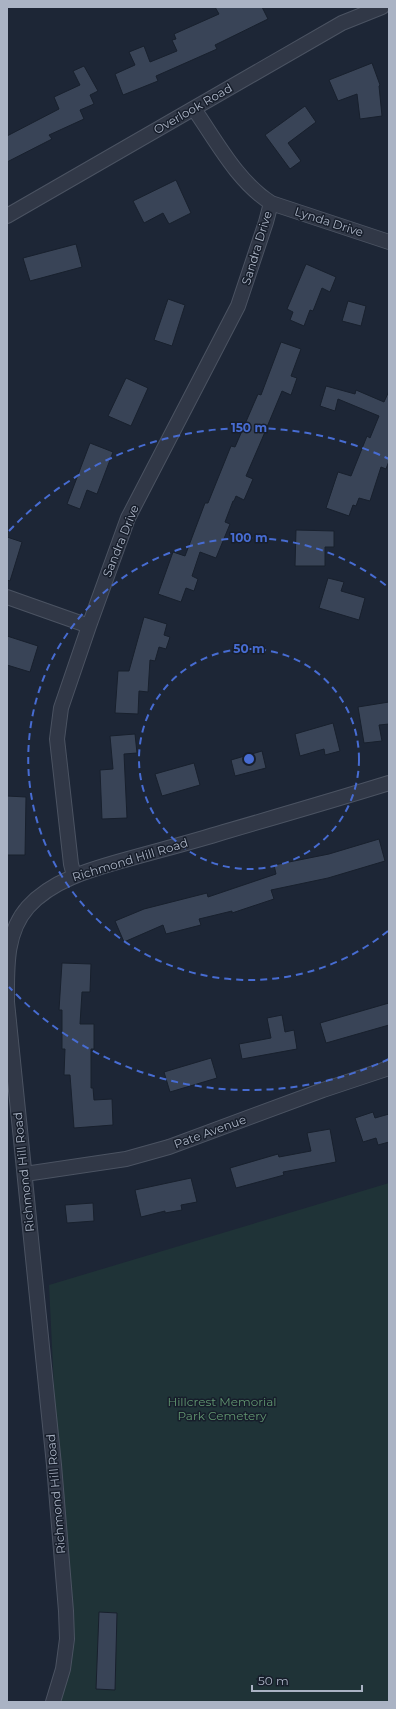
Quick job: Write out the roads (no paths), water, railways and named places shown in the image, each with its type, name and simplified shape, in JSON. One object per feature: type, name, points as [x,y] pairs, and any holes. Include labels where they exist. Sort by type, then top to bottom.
[{"type":"street","name":"Overlook Road","points":[[7,216],[342,23],[382,7]]},
{"type":"street","name":"Lynda Drive","points":[[194,109],[241,176],[253,190],[271,203],[389,242]]},
{"type":"street","name":"Sandra Drive","points":[[74,876],[71,864],[58,759],[58,726],[61,708],[128,518],[238,306],[271,203]]},
{"type":"street","points":[[7,597],[89,626]]},
{"type":"street","name":"Richmond Hill Road","points":[[53,1702],[64,1669],[67,1639],[66,1611],[54,1465],[7,1002],[7,975],[11,939],[16,926],[28,908],[43,894],[74,876],[389,783]]},
{"type":"street","name":"Pate Avenue","points":[[25,1174],[126,1159],[169,1147],[323,1090],[389,1068]]},
{"type":"park label","name":"Hillcrest Memorial Park Cemetery","points":[[222,1409]]}]
